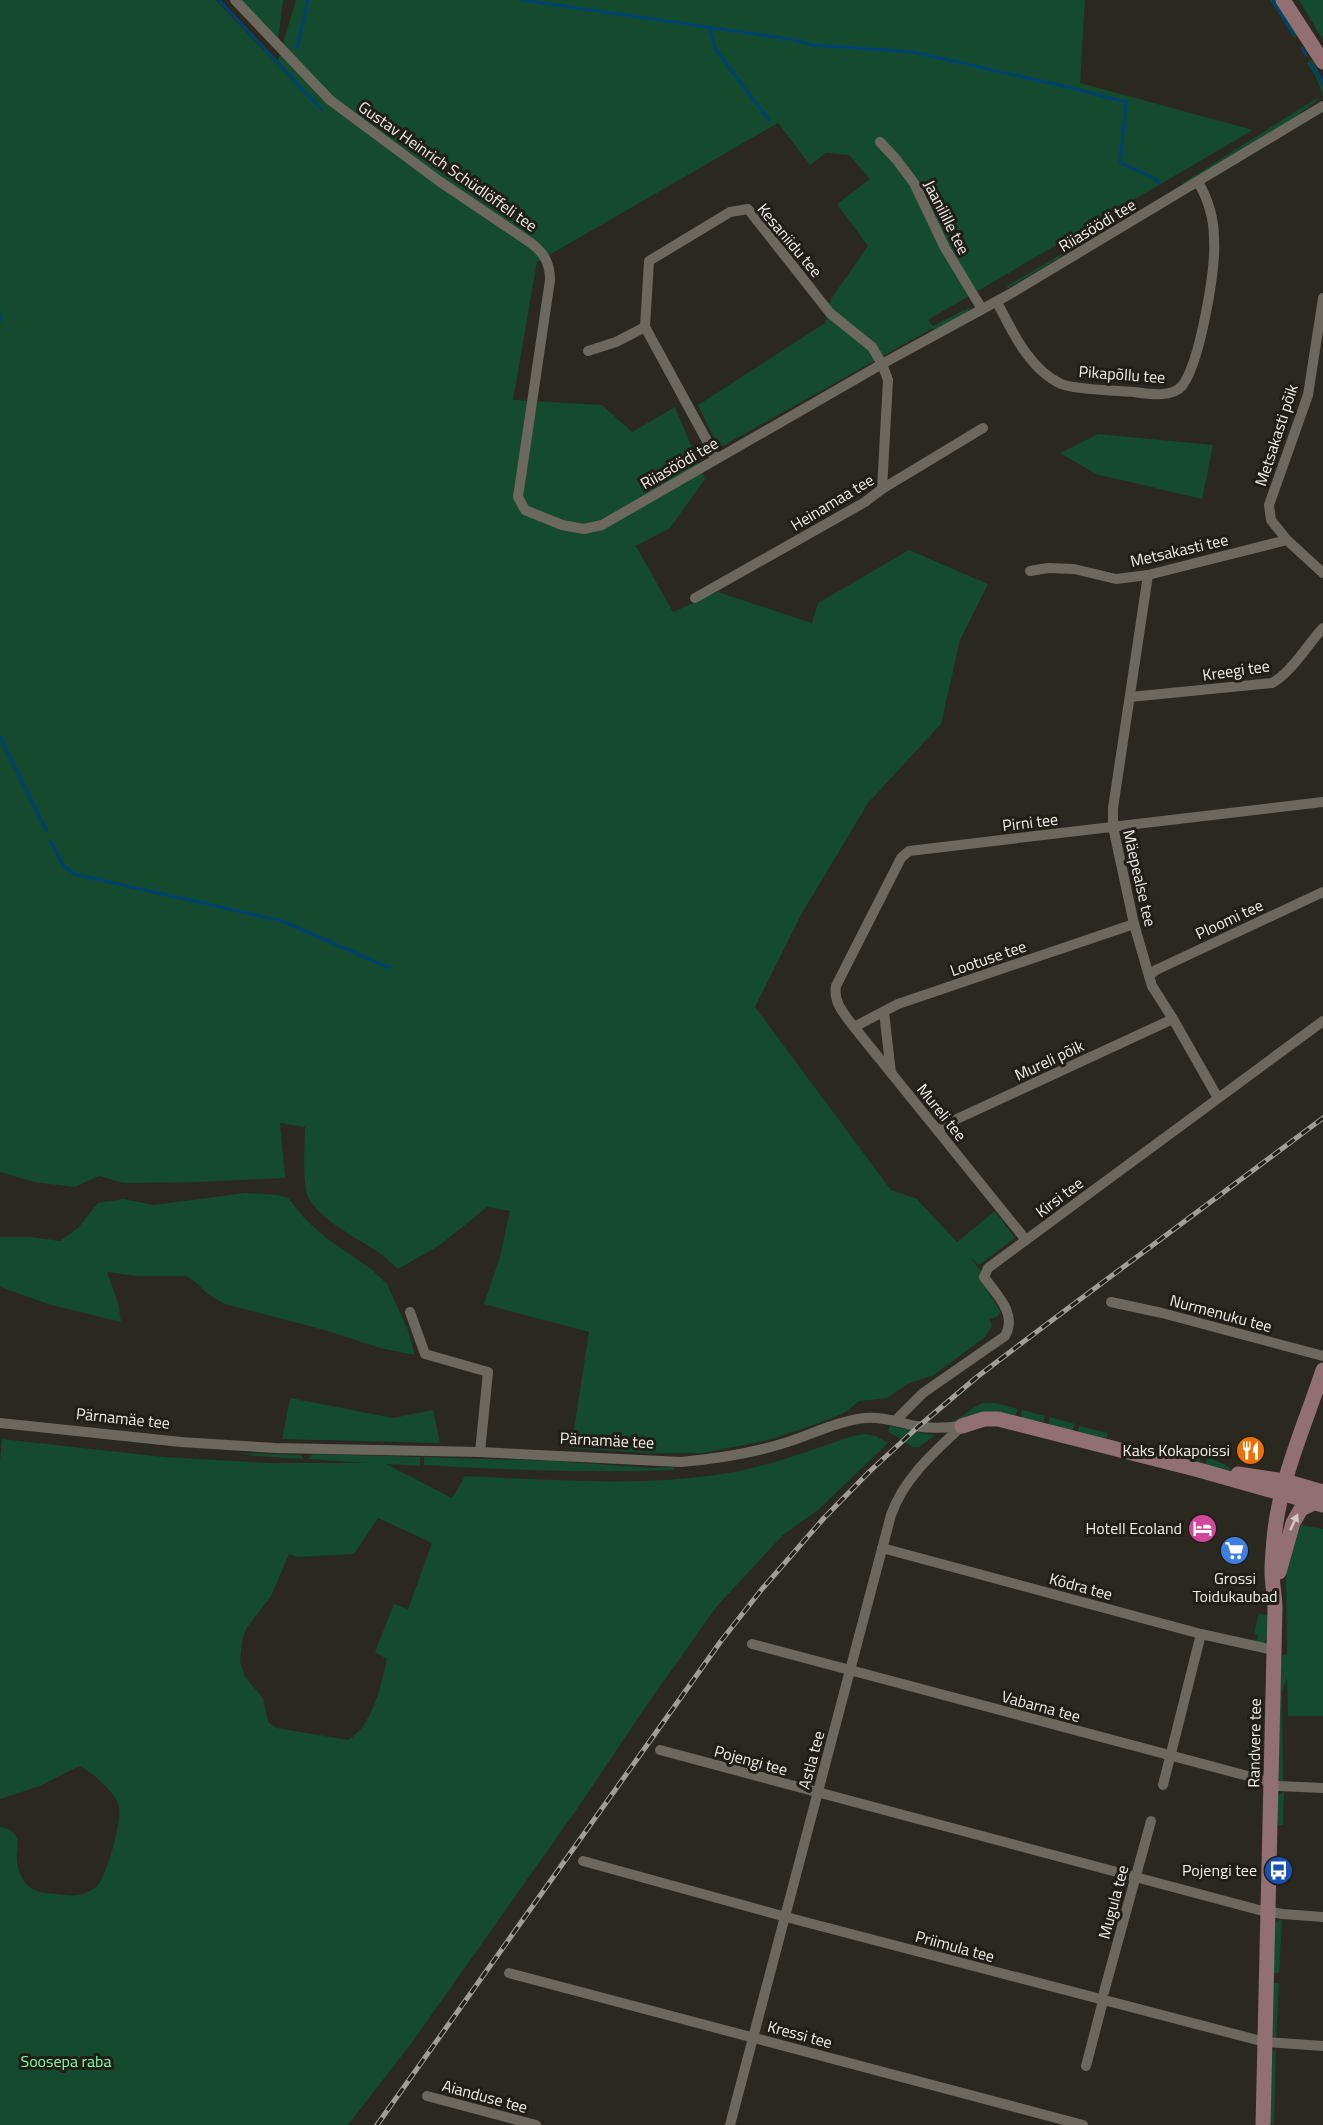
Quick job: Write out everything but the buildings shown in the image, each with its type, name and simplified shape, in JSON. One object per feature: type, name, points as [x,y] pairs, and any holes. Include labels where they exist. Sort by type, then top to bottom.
[{"type":"main road","points":[[1283,0],[1323,62]]},
{"type":"main road","name":"Randvere tee","points":[[1263,2125],[1274,1650],[1275,1590],[1272,1574],[1274,1538],[1283,1488],[1323,1370]]},
{"type":"main road","name":"Pärnamäe tee","points":[[962,1426],[984,1419],[998,1419],[1199,1470],[1213,1470],[1320,1500]]},
{"type":"main road","points":[[1275,1590],[1293,1523],[1301,1509],[1320,1500]]},
{"type":"street","name":"Gustav Heinrich Schüdlöffeli tee","points":[[235,0],[330,100],[439,181],[531,243],[544,256],[548,264],[550,280],[518,487],[519,502]]},
{"type":"street","name":"Riiasöödi tee","points":[[519,502],[531,514],[562,525],[590,529],[602,525],[882,364],[997,302],[1323,106]]},
{"type":"street","name":"Jaanilille tee","points":[[880,142],[914,183],[945,248],[982,309]]},
{"type":"street","name":"Pikapõllu tee","points":[[997,302],[1021,346],[1032,360],[1062,385],[1141,393],[1171,393],[1181,386],[1196,351],[1207,308],[1212,273],[1215,240],[1212,216],[1198,182]]},
{"type":"street","name":"Kesaniidu tee","points":[[645,327],[649,261],[730,212],[748,209],[830,313],[872,347],[882,364]]},
{"type":"street","name":"Metsakasti põik","points":[[1287,540],[1271,520],[1269,505],[1308,395],[1323,298]]},
{"type":"street","points":[[588,351],[616,342],[645,327],[715,459]]},
{"type":"street","points":[[882,364],[888,381],[882,489]]},
{"type":"street","name":"Heinamaa tee","points":[[695,598],[866,502],[882,489],[983,428]]},
{"type":"street","points":[[1287,540],[1323,573]]},
{"type":"street","name":"Metsakasti tee","points":[[1030,571],[1048,568],[1074,569],[1116,579],[1148,575],[1287,540]]},
{"type":"street","name":"Mäepealse tee","points":[[1148,575],[1113,808],[1113,827],[1134,924],[1152,986],[1218,1098]]},
{"type":"street","name":"Kreegi tee","points":[[1130,697],[1272,683],[1287,673],[1323,628]]},
{"type":"street","name":"Pirni tee","points":[[837,1002],[836,986],[894,868],[909,851],[1323,802]]},
{"type":"street","name":"Ploomi tee","points":[[1149,976],[1156,970],[1323,892]]},
{"type":"street","name":"Lootuse tee","points":[[854,1027],[898,1004],[1134,924]]},
{"type":"street","name":"Mureli tee","points":[[837,1002],[854,1027],[1026,1240]]},
{"type":"street","points":[[884,1012],[891,1073]]},
{"type":"street","name":"Mureli põik","points":[[939,1131],[946,1124],[1173,1019]]},
{"type":"street","name":"Kirsi tee","points":[[895,1421],[923,1393],[1005,1336],[1009,1327],[1008,1313],[984,1277],[991,1266],[1323,1021]]},
{"type":"street","name":"Nurmenuku tee","points":[[1111,1302],[1162,1313],[1323,1356]]},
{"type":"street","points":[[410,1312],[425,1354],[488,1372],[480,1452]]},
{"type":"street","name":"Pärnamäe tee","points":[[0,1423],[193,1443],[275,1448],[480,1452],[681,1462],[711,1459],[780,1445],[844,1422],[866,1418],[943,1428],[962,1426]]},
{"type":"street","name":"Astla tee","points":[[730,2125],[891,1515],[901,1491],[919,1468],[962,1426]]},
{"type":"street","name":"Kõdra tee","points":[[882,1548],[1202,1634],[1274,1650]]},
{"type":"street","points":[[1162,1785],[1202,1634]]},
{"type":"street","name":"Vabarna tee","points":[[752,1644],[1286,1788],[1323,1788]]},
{"type":"street","name":"Pojengi tee","points":[[660,1750],[818,1794],[1268,1912],[1323,1917]]},
{"type":"street","name":"Mugula tee","points":[[1086,2066],[1151,1821]]},
{"type":"street","name":"Priimula tee","points":[[583,1861],[786,1917],[1103,1996],[1265,2042],[1323,2046]]},
{"type":"street","name":"Kressi tee","points":[[509,1973],[1075,2122]]},
{"type":"street","name":"Aianduse tee","points":[[427,2096],[536,2125]]},
{"type":"green space","points":[[0,0],[216,0],[277,64],[296,0],[1085,0],[1080,83],[1253,130],[928,320],[933,326],[970,307],[967,312],[934,331],[933,328],[719,448],[698,405],[825,323],[831,299],[868,246],[837,204],[870,179],[849,155],[826,153],[810,165],[778,123],[537,262],[513,400],[602,405],[632,432],[675,407],[705,479],[670,528],[636,546],[673,612],[718,592],[812,623],[818,603],[909,550],[988,584],[960,640],[941,724],[868,803],[802,913],[755,1007],[891,1190],[917,1199],[957,1242],[995,1211],[1015,1238],[979,1265],[970,1257],[981,1271],[983,1284],[1001,1312],[997,1317],[989,1319],[992,1326],[985,1337],[934,1375],[909,1383],[887,1398],[859,1401],[846,1412],[769,1440],[703,1453],[647,1453],[571,1448],[589,1332],[484,1304],[500,1257],[510,1211],[487,1207],[440,1245],[398,1269],[377,1251],[329,1220],[313,1205],[308,1197],[305,1183],[305,1127],[280,1123],[285,1178],[124,1183],[99,1176],[75,1187],[34,1182],[0,1172]]},
{"type":"green space","points":[[240,0],[283,0],[278,40]]},
{"type":"green space","points":[[1270,0],[1276,0],[1297,34],[1295,39]]},
{"type":"green space","points":[[1299,0],[1323,0],[1323,40]]},
{"type":"green space","points":[[1312,59],[1323,80],[1323,96],[1316,77],[1307,63]]},
{"type":"green space","points":[[1317,98],[1319,99],[1292,119],[1183,183]]},
{"type":"green space","points":[[1084,241],[1084,243],[1008,288],[1007,286]]},
{"type":"green space","points":[[1098,434],[1213,445],[1202,499],[1096,474],[1060,453]]},
{"type":"green space","points":[[245,1193],[278,1195],[288,1198],[307,1221],[329,1240],[370,1268],[387,1284],[408,1330],[415,1355],[380,1348],[328,1331],[225,1304],[209,1295],[186,1276],[136,1276],[107,1272],[118,1303],[121,1322],[48,1304],[0,1287],[0,1237],[31,1237],[60,1241],[78,1228],[98,1203],[123,1199],[154,1205]]},
{"type":"green space","points":[[290,1398],[393,1418],[433,1410],[440,1443],[282,1439]]},
{"type":"green space","points":[[983,1403],[996,1403],[1018,1409],[1015,1417],[950,1423],[974,1407]]},
{"type":"green space","points":[[1022,1410],[1045,1416],[1044,1422],[1023,1419]]},
{"type":"green space","points":[[1050,1417],[1075,1424],[1072,1432],[1048,1425]]},
{"type":"green space","points":[[890,1426],[911,1431],[902,1439],[888,1432]]},
{"type":"green space","points":[[1079,1426],[1108,1433],[1107,1438],[1102,1441],[1078,1433]]},
{"type":"green space","points":[[915,1432],[935,1435],[919,1447],[912,1447],[904,1442]]},
{"type":"green space","name":"Soosepa raba","points":[[865,1434],[876,1436],[888,1443],[818,1510],[783,1535],[717,1606],[413,2041],[348,2125],[0,2125],[0,1827],[11,1830],[16,1836],[19,1871],[30,1888],[42,1892],[77,1895],[86,1893],[98,1885],[111,1855],[119,1819],[116,1798],[101,1782],[79,1766],[40,1786],[0,1799],[0,1461],[2,1439],[164,1457],[270,1463],[368,1463],[308,1459],[313,1454],[420,1457],[420,1466],[386,1464],[452,1498],[465,1476],[568,1481],[671,1480],[739,1471]],"holes":[[[378,1518],[432,1543],[408,1609],[394,1604],[375,1652],[387,1659],[375,1704],[357,1734],[348,1740],[277,1728],[268,1722],[263,1698],[245,1677],[240,1662],[242,1641],[246,1629],[271,1596],[289,1554],[297,1557],[354,1554]]]},
{"type":"green space","points":[[1174,1452],[1201,1456],[1199,1463],[1172,1457]]},
{"type":"green space","points":[[237,1453],[301,1455],[303,1459],[256,1456]]},
{"type":"green space","points":[[424,1457],[555,1461],[650,1468],[674,1467],[674,1470],[580,1471],[455,1467],[424,1465]]},
{"type":"green space","points":[[1208,1457],[1224,1464],[1232,1470],[1204,1466]]},
{"type":"green space","points":[[1301,1525],[1323,1529],[1323,1716],[1288,1716],[1287,1678],[1282,1692],[1283,1784],[1278,1780],[1280,1660],[1283,1655],[1287,1654],[1286,1571]]},
{"type":"green space","points":[[1259,1613],[1268,1616],[1264,1643],[1252,1641],[1257,1640],[1258,1635],[1254,1634]]},
{"type":"green space","points":[[1284,1792],[1283,1825],[1278,1825],[1277,1795]]},
{"type":"green space","points":[[1282,1919],[1279,1973],[1272,1973],[1274,1923]]},
{"type":"green space","points":[[1273,1983],[1279,1983],[1276,2040],[1272,2035]]},
{"type":"green space","points":[[1276,2048],[1274,2124],[1270,2123],[1271,2053]]},
{"type":"waterway","points":[[219,0],[322,110]]},
{"type":"waterway","points":[[297,48],[308,0]]},
{"type":"waterway","points":[[522,0],[790,39],[813,45],[913,52],[1126,102],[1120,163],[1152,177],[1159,183]]},
{"type":"waterway","points":[[1273,0],[1293,34]]},
{"type":"waterway","points":[[709,27],[716,50],[769,120]]},
{"type":"waterway","points":[[1302,48],[1306,55]]},
{"type":"waterway","points":[[1311,64],[1323,83]]},
{"type":"waterway","points":[[0,315],[0,321]]},
{"type":"waterway","points":[[0,737],[46,830]]},
{"type":"waterway","points":[[51,842],[63,865],[74,874],[282,921],[390,968]]},
{"type":"railway","points":[[377,2125],[721,1641],[762,1589],[824,1518],[869,1472],[977,1377],[1323,1118]]},
{"type":"place","name":"Kaks Kokapoissi","points":[[1251,1450]]},
{"type":"place","name":"Hotell Ecoland","points":[[1203,1528]]},
{"type":"place","name":"Grossi Toidukaubad","points":[[1235,1550]]},
{"type":"place","name":"Pojengi tee","points":[[1278,1870]]}]
